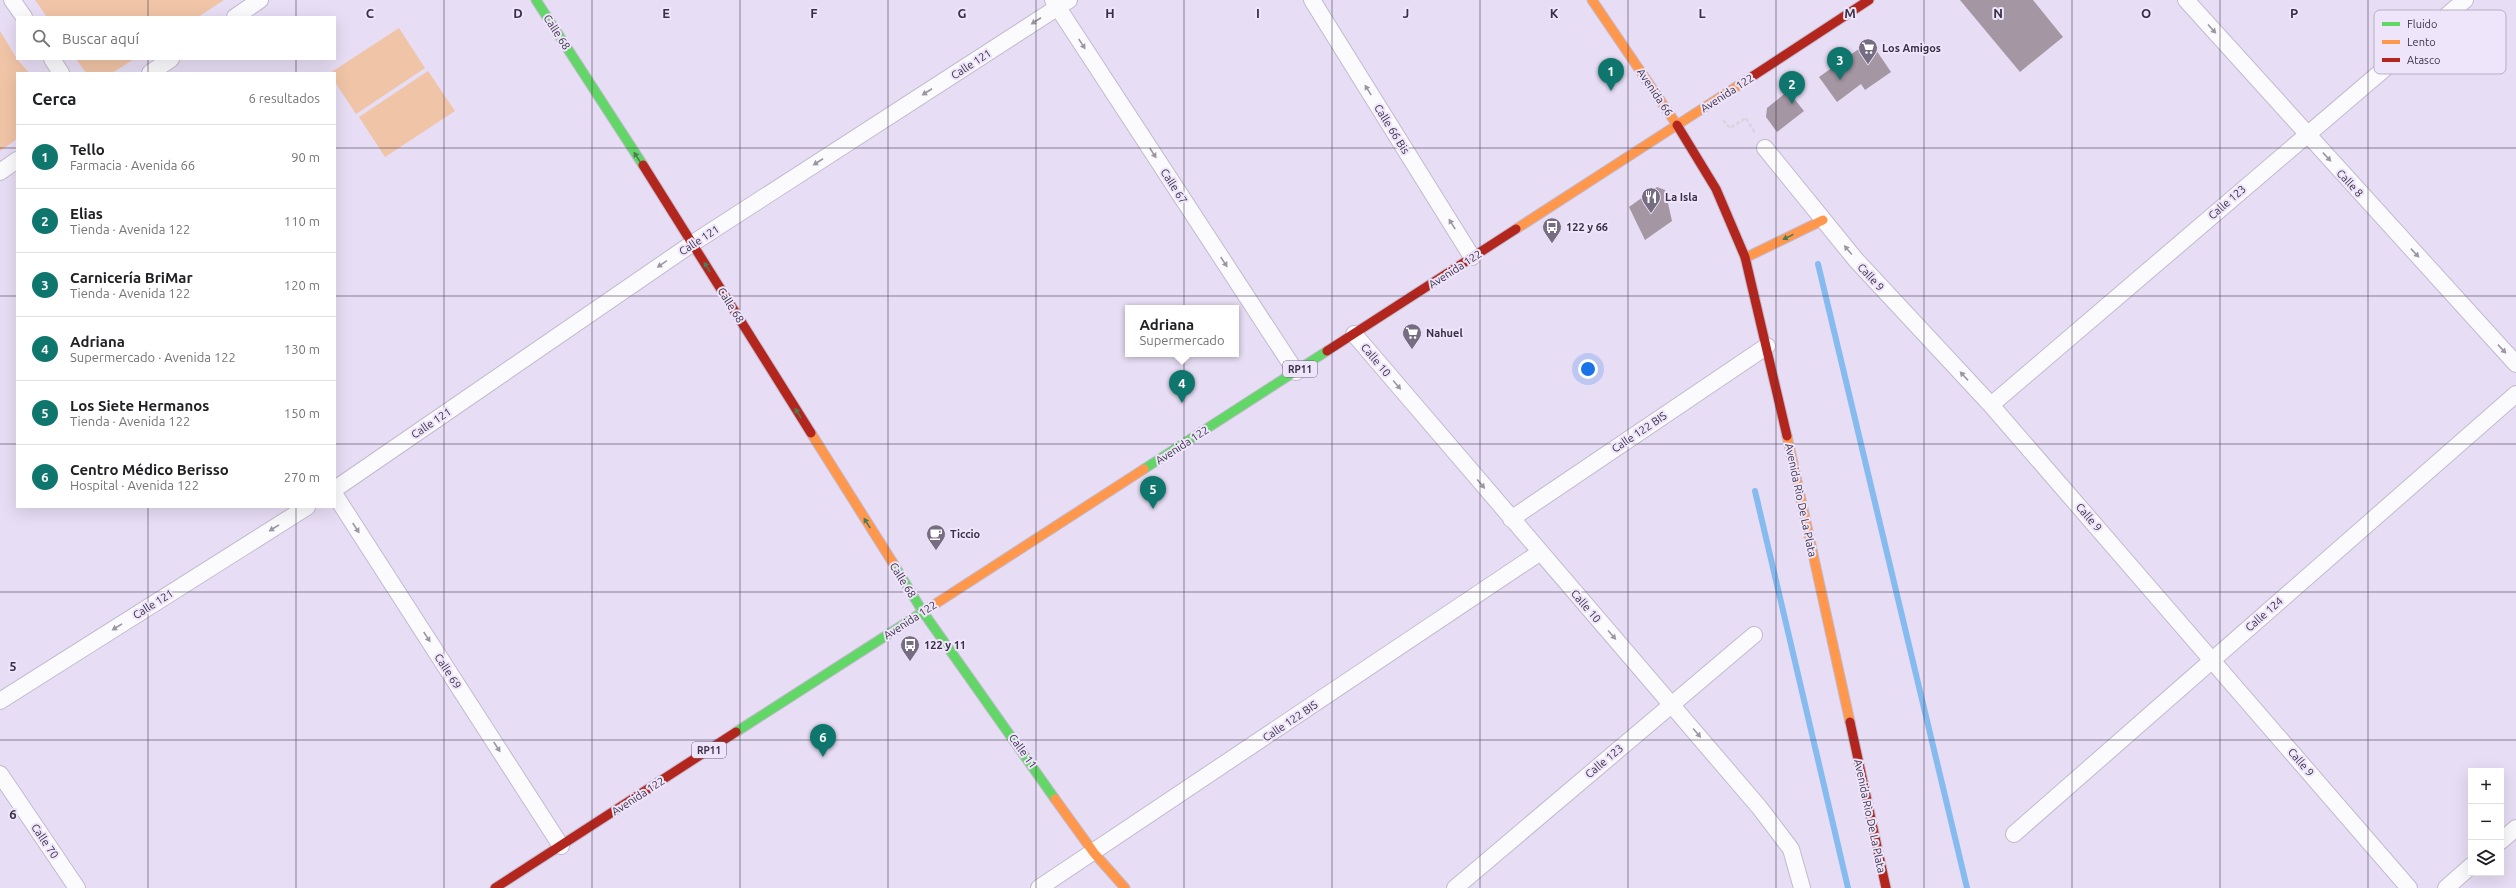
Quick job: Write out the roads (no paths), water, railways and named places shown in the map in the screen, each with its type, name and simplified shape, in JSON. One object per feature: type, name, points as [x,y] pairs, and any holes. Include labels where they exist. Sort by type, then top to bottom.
[{"type":"main road","name":"Calle 68","points":[[536,0],[693,243],[923,612]]},
{"type":"main road","name":"Avenida 66","points":[[1592,0],[1677,125]]},
{"type":"main road","name":"Avenida 122","points":[[495,888],[1296,372],[1869,0]]},
{"type":"main road","name":"Avenida Rìo De La Plata","points":[[1677,125],[1700,159],[1725,206],[1745,258],[1767,346],[1886,888]]},
{"type":"main road","points":[[1745,258],[1823,220]]},
{"type":"main road","name":"Calle 11","points":[[923,612],[1094,853],[1125,888]]},
{"type":"street","points":[[12,0],[23,16]]},
{"type":"street","points":[[236,16],[260,0]]},
{"type":"street","name":"Calle 66 Bis","points":[[1312,0],[1472,258]]},
{"type":"street","name":"Calle 8","points":[[2186,0],[2516,364]]},
{"type":"street","name":"Calle 123","points":[[2453,10],[2465,0]]},
{"type":"street","name":"Calle 121","points":[[336,488],[693,243],[1060,2]]},
{"type":"street","name":"Calle 67","points":[[1060,2],[1296,372]]},
{"type":"street","points":[[53,60],[60,72]]},
{"type":"street","points":[[152,72],[170,60]]},
{"type":"street","name":"Calle 123","points":[[1991,405],[2377,74]]},
{"type":"street","name":"Calle 9","points":[[1765,148],[1856,260],[1991,405],[2409,888]]},
{"type":"street","points":[[0,172],[16,161]]},
{"type":"street","name":"Calle 10","points":[[1354,334],[1539,553],[1672,703],[1759,807],[1791,849],[1802,888]]},
{"type":"street","name":"Calle 122 BIS","points":[[1511,519],[1767,346]]},
{"type":"street","name":"Calle 124","points":[[2014,834],[2516,394]]},
{"type":"street","name":"Calle 69","points":[[336,498],[561,846]]},
{"type":"street","name":"Calle 121","points":[[0,701],[305,508]]},
{"type":"street","name":"Calle 122 BIS","points":[[1039,888],[1094,853],[1539,553]]},
{"type":"street","name":"Calle 123","points":[[1455,888],[1754,635]]},
{"type":"street","name":"Calle 70","points":[[0,774],[77,888]]},
{"type":"street","points":[[2502,840],[2516,828]]},
{"type":"street","points":[[2446,888],[2468,869]]},
{"type":"waterway","points":[[1818,264],[1967,888]]},
{"type":"waterway","points":[[1755,491],[1848,888]]},
{"type":"place","name":"Los Amigos","points":[[1868,65]]},
{"type":"place","name":"Carnicería BriMar","points":[[1840,80]]},
{"type":"place","name":"Tello","points":[[1611,91]]},
{"type":"place","name":"Elias","points":[[1792,104]]},
{"type":"place","name":"La Isla","points":[[1651,214]]},
{"type":"place","name":"122 y 66","points":[[1552,244]]},
{"type":"place","name":"Nahuel","points":[[1412,350]]},
{"type":"place","name":"Adriana","points":[[1182,403]]},
{"type":"place","name":"Los Siete Hermanos","points":[[1153,509]]},
{"type":"place","name":"Ticcio","points":[[936,551]]},
{"type":"place","name":"122 y 11","points":[[910,662]]},
{"type":"place","name":"Centro Médico Berisso","points":[[823,757]]}]
